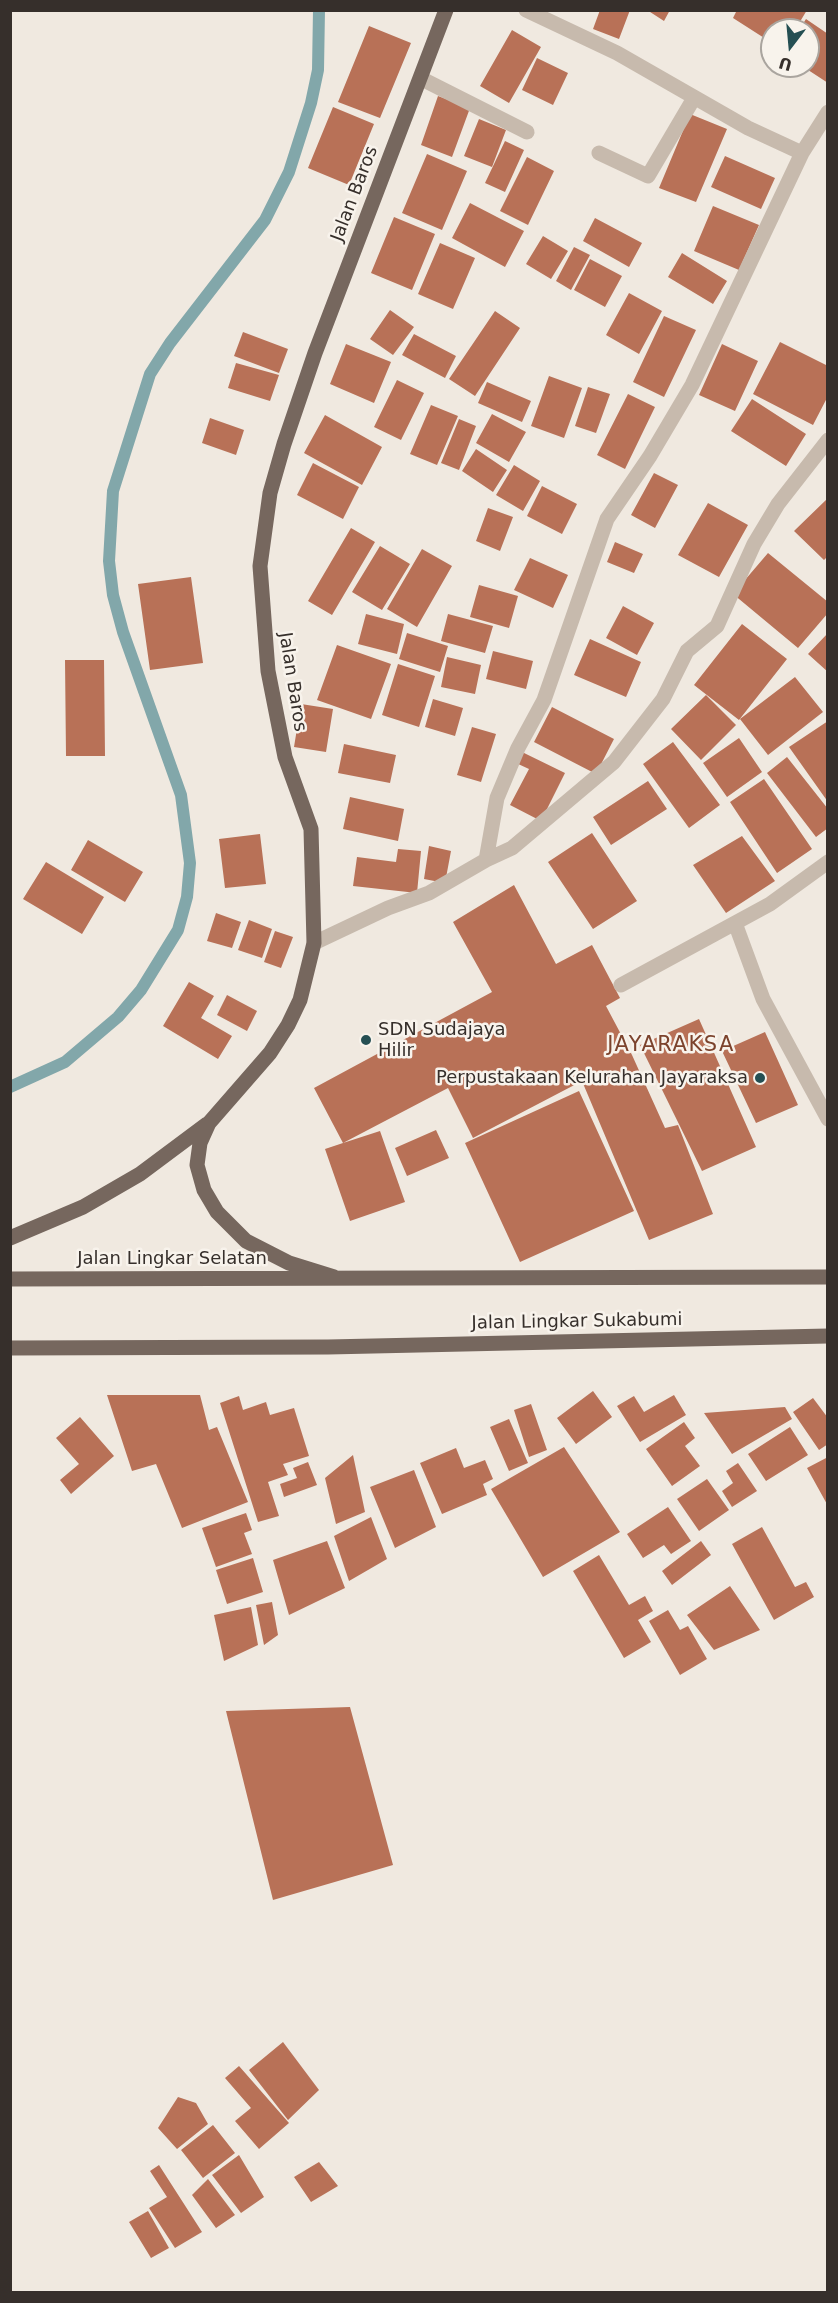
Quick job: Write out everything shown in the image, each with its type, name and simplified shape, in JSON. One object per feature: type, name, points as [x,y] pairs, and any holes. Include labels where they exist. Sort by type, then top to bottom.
[{"type":"main road","name":"Jalan Baros","points":[[334,1277],[289,1263],[246,1241],[217,1212],[204,1190],[197,1165],[200,1143],[208,1123],[270,1053],[288,1025],[300,1000],[314,943],[311,829],[285,757],[268,671],[260,566],[262,537],[270,493],[299,397],[374,196],[422,79],[446,10]]},
{"type":"main road","points":[[10,1238],[83,1207],[140,1174],[208,1123]]},
{"type":"main road","points":[[334,1277],[544,1279],[828,1277]]},
{"type":"main road","name":"Jalan Lingkar Selatan","points":[[10,1279],[334,1277]]},
{"type":"main road","name":"Jalan Lingkar Sukabumi","points":[[10,1348],[328,1347],[828,1336]]},
{"type":"street","points":[[526,10],[617,53],[748,128],[802,153]]},
{"type":"street","points":[[422,79],[527,132]]},
{"type":"street","points":[[599,153],[648,176],[694,98]]},
{"type":"street","points":[[486,860],[497,798],[518,748],[544,700],[607,519],[650,456],[692,385],[802,153],[828,112]]},
{"type":"street","points":[[314,943],[388,908],[429,894],[486,860],[512,848],[614,762],[663,699],[687,651],[717,626],[754,544],[778,504],[828,440]]},
{"type":"street","points":[[621,985],[770,904],[828,862]]},
{"type":"street","points":[[735,923],[763,999],[828,1119]]},
{"type":"building","points":[[600,10],[630,10],[619,39],[593,29]]},
{"type":"building","points":[[647,10],[670,10],[664,21]]},
{"type":"building","points":[[737,10],[807,10],[802,18],[760,18],[760,35],[733,18]]},
{"type":"building","points":[[369,26],[411,43],[380,118],[338,102]]},
{"type":"building","points":[[820,29],[828,34],[828,83],[820,78]]},
{"type":"building","points":[[512,30],[541,47],[509,103],[480,86]]},
{"type":"building","points":[[537,58],[568,73],[553,105],[522,90]]},
{"type":"building","points":[[438,96],[470,108],[452,157],[421,145]]},
{"type":"building","points":[[333,107],[374,124],[349,185],[308,168]]},
{"type":"building","points":[[690,114],[727,129],[696,202],[659,188]]},
{"type":"building","points":[[479,119],[506,130],[492,167],[464,156]]},
{"type":"building","points":[[505,141],[524,150],[505,192],[485,183]]},
{"type":"building","points":[[427,154],[467,171],[442,230],[402,213]]},
{"type":"building","points":[[725,156],[775,178],[761,209],[711,187]]},
{"type":"building","points":[[527,157],[554,171],[528,225],[500,211]]},
{"type":"building","points":[[470,203],[524,231],[505,267],[452,238]]},
{"type":"building","points":[[713,206],[759,225],[739,270],[694,251]]},
{"type":"building","points":[[394,217],[435,234],[412,290],[371,273]]},
{"type":"building","points":[[595,218],[642,243],[629,267],[583,241]]},
{"type":"building","points":[[543,236],[568,251],[551,279],[526,264]]},
{"type":"building","points":[[440,243],[475,258],[453,309],[418,294]]},
{"type":"building","points":[[574,247],[590,255],[571,290],[556,281]]},
{"type":"building","points":[[682,253],[727,281],[713,304],[668,277]]},
{"type":"building","points":[[590,259],[622,276],[605,307],[574,290]]},
{"type":"building","points":[[629,293],[662,311],[639,354],[606,335]]},
{"type":"building","points":[[390,310],[414,327],[393,355],[370,339]]},
{"type":"building","points":[[495,311],[520,328],[475,396],[449,379]]},
{"type":"building","points":[[664,316],[696,330],[664,397],[633,382]]},
{"type":"building","points":[[243,332],[288,349],[279,373],[234,356]]},
{"type":"building","points":[[414,334],[456,356],[445,378],[402,355]]},
{"type":"building","points":[[780,342],[828,366],[828,396],[813,425],[753,394]]},
{"type":"building","points":[[346,344],[391,362],[374,403],[330,384]]},
{"type":"building","points":[[722,344],[758,361],[735,411],[699,395]]},
{"type":"building","points":[[236,363],[279,375],[270,401],[228,388]]},
{"type":"building","points":[[549,376],[582,388],[564,438],[531,426]]},
{"type":"building","points":[[397,380],[424,393],[401,440],[374,427]]},
{"type":"building","points":[[487,382],[531,401],[522,422],[478,403]]},
{"type":"building","points":[[588,387],[610,394],[596,433],[575,426]]},
{"type":"building","points":[[628,394],[655,407],[625,469],[597,455]]},
{"type":"building","points":[[752,399],[806,434],[786,466],[731,431]]},
{"type":"building","points":[[431,405],[458,416],[437,465],[410,454]]},
{"type":"building","points":[[492,414],[526,432],[509,462],[476,443]]},
{"type":"building","points":[[325,415],[382,447],[362,485],[304,453]]},
{"type":"building","points":[[210,418],[244,430],[236,455],[202,443]]},
{"type":"building","points":[[459,419],[476,426],[459,470],[441,463]]},
{"type":"building","points":[[476,449],[507,470],[493,492],[462,471]]},
{"type":"building","points":[[313,463],[359,487],[343,519],[297,495]]},
{"type":"building","points":[[514,465],[540,481],[523,511],[496,495]]},
{"type":"building","points":[[654,473],[678,485],[655,528],[631,515]]},
{"type":"building","points":[[542,486],[577,504],[562,534],[527,516]]},
{"type":"building","points":[[828,498],[828,556],[824,560],[794,531]]},
{"type":"building","points":[[708,503],[748,525],[719,577],[678,555]]},
{"type":"building","points":[[488,508],[513,517],[500,551],[476,541]]},
{"type":"building","points":[[351,528],[375,542],[332,615],[308,601]]},
{"type":"building","points":[[615,542],[643,554],[634,573],[607,562]]},
{"type":"building","points":[[380,546],[410,564],[382,610],[352,592]]},
{"type":"building","points":[[422,549],[452,566],[417,627],[387,609]]},
{"type":"building","points":[[768,553],[828,602],[828,613],[798,648],[733,594]]},
{"type":"building","points":[[530,558],[568,575],[553,608],[514,590]]},
{"type":"building","points":[[191,577],[203,663],[150,670],[138,584]]},
{"type":"building","points":[[479,585],[518,596],[509,628],[470,617]]},
{"type":"building","points":[[623,606],[654,623],[637,655],[606,638]]},
{"type":"building","points":[[366,614],[404,624],[397,654],[358,644]]},
{"type":"building","points":[[448,614],[493,626],[485,653],[441,641]]},
{"type":"building","points":[[742,624],[787,659],[739,720],[694,685]]},
{"type":"building","points":[[407,633],[448,646],[440,672],[399,659]]},
{"type":"building","points":[[828,633],[828,672],[808,654]]},
{"type":"building","points":[[590,639],[641,662],[626,697],[574,675]]},
{"type":"building","points":[[337,645],[391,664],[371,719],[317,700]]},
{"type":"building","points":[[493,651],[533,661],[526,689],[486,679]]},
{"type":"building","points":[[447,657],[481,665],[475,694],[441,687]]},
{"type":"building","points":[[65,660],[104,660],[105,756],[66,756]]},
{"type":"building","points":[[398,664],[435,676],[419,727],[382,715]]},
{"type":"building","points":[[795,677],[823,712],[768,755],[740,719]]},
{"type":"building","points":[[706,695],[736,725],[701,760],[671,729]]},
{"type":"building","points":[[433,699],[463,708],[455,736],[425,727]]},
{"type":"building","points":[[301,704],[333,709],[326,752],[294,747]]},
{"type":"building","points":[[552,707],[614,739],[596,774],[534,742]]},
{"type":"building","points":[[828,721],[828,802],[789,747]]},
{"type":"building","points":[[472,727],[496,734],[481,782],[457,775]]},
{"type":"building","points":[[739,738],[762,772],[727,797],[703,763]]},
{"type":"building","points":[[673,742],[720,805],[689,828],[643,764]]},
{"type":"building","points":[[344,744],[396,755],[390,783],[338,773]]},
{"type":"building","points":[[522,752],[565,773],[541,821],[510,805],[529,769],[516,763]]},
{"type":"building","points":[[787,757],[828,809],[828,828],[816,837],[767,773]]},
{"type":"building","points":[[764,779],[812,849],[777,873],[730,802]]},
{"type":"building","points":[[648,781],[667,809],[611,845],[593,817]]},
{"type":"building","points":[[350,797],[404,809],[398,841],[343,829]]},
{"type":"building","points":[[592,833],[637,901],[593,929],[548,862]]},
{"type":"building","points":[[260,834],[266,884],[225,888],[219,839]]},
{"type":"building","points":[[742,836],[775,881],[726,913],[693,865]]},
{"type":"building","points":[[88,840],[143,872],[125,902],[71,870]]},
{"type":"building","points":[[429,846],[451,851],[445,883],[424,879]]},
{"type":"building","points":[[398,849],[421,851],[417,893],[353,886],[357,857],[396,862]]},
{"type":"building","points":[[46,862],[104,897],[82,934],[23,899]]},
{"type":"building","points":[[514,885],[556,964],[592,945],[620,998],[606,1006],[632,1055],[665,1128],[678,1125],[713,1214],[649,1240],[582,1081],[473,1138],[448,1088],[343,1143],[314,1088],[492,992],[453,922]]},
{"type":"building","points":[[216,913],[241,922],[232,948],[207,941]]},
{"type":"building","points":[[249,920],[272,929],[262,958],[238,950]]},
{"type":"building","points":[[275,931],[293,937],[281,968],[264,962]]},
{"type":"building","points":[[189,982],[214,996],[201,1018],[232,1036],[218,1059],[163,1026]]},
{"type":"building","points":[[227,995],[257,1011],[247,1031],[217,1015]]},
{"type":"building","points":[[699,1019],[756,1147],[702,1171],[640,1045]]},
{"type":"building","name":"Perpustakaan Kelurahan Jayaraksa","points":[[765,1032],[798,1105],[756,1123],[722,1051]]},
{"type":"building","points":[[579,1091],[634,1211],[520,1262],[465,1143]]},
{"type":"building","points":[[436,1130],[449,1158],[407,1176],[395,1148]]},
{"type":"building","points":[[380,1131],[405,1202],[350,1221],[325,1149]]},
{"type":"building","points":[[593,1391],[612,1417],[576,1444],[557,1418]]},
{"type":"building","points":[[107,1395],[200,1395],[209,1430],[217,1427],[248,1502],[182,1528],[156,1464],[132,1471]]},
{"type":"building","points":[[674,1395],[686,1415],[640,1442],[617,1406],[634,1396],[644,1412]]},
{"type":"building","points":[[239,1396],[243,1410],[266,1402],[270,1415],[294,1408],[309,1456],[283,1464],[288,1475],[268,1482],[279,1516],[258,1522],[220,1403]]},
{"type":"building","points":[[813,1398],[828,1418],[828,1444],[819,1450],[793,1412]]},
{"type":"building","points":[[531,1404],[547,1450],[529,1457],[514,1410]]},
{"type":"building","points":[[785,1407],[792,1419],[732,1454],[704,1413]]},
{"type":"building","points":[[80,1417],[114,1456],[71,1494],[60,1480],[79,1464],[56,1438]]},
{"type":"building","points":[[509,1419],[528,1463],[509,1471],[490,1427]]},
{"type":"building","points":[[684,1422],[695,1438],[685,1446],[700,1466],[672,1486],[646,1449]]},
{"type":"building","points":[[790,1427],[808,1455],[766,1481],[748,1454]]},
{"type":"building","points":[[564,1447],[620,1532],[543,1577],[491,1489]]},
{"type":"building","points":[[456,1448],[464,1468],[485,1460],[493,1479],[483,1484],[487,1495],[442,1514],[420,1463]]},
{"type":"building","points":[[353,1455],[365,1512],[336,1524],[325,1478]]},
{"type":"building","points":[[828,1457],[828,1506],[807,1468]]},
{"type":"building","points":[[308,1462],[317,1485],[284,1497],[280,1484],[297,1478],[293,1468]]},
{"type":"building","points":[[738,1463],[757,1491],[732,1507],[722,1491],[733,1483],[726,1471]]},
{"type":"building","points":[[414,1470],[436,1527],[395,1548],[370,1487]]},
{"type":"building","points":[[707,1479],[729,1510],[699,1531],[677,1499]]},
{"type":"building","points":[[668,1507],[691,1541],[671,1554],[664,1545],[643,1558],[627,1534]]},
{"type":"building","points":[[246,1513],[252,1530],[244,1533],[252,1554],[216,1567],[202,1528]]},
{"type":"building","points":[[371,1517],[387,1559],[349,1581],[334,1536]]},
{"type":"building","points":[[762,1527],[795,1587],[806,1582],[814,1597],[774,1620],[732,1544]]},
{"type":"building","points":[[327,1541],[345,1588],[289,1615],[273,1560]]},
{"type":"building","points":[[701,1541],[711,1555],[672,1585],[662,1571]]},
{"type":"building","points":[[599,1555],[629,1605],[645,1596],[653,1611],[638,1620],[651,1642],[624,1658],[573,1571]]},
{"type":"building","points":[[253,1558],[263,1592],[227,1604],[216,1570]]},
{"type":"building","points":[[730,1586],[760,1630],[714,1650],[687,1615]]},
{"type":"building","points":[[272,1602],[278,1635],[264,1645],[256,1605]]},
{"type":"building","points":[[251,1607],[258,1645],[224,1661],[214,1615]]},
{"type":"building","points":[[668,1610],[680,1630],[688,1626],[707,1659],[680,1675],[649,1621]]},
{"type":"building","points":[[350,1707],[393,1865],[273,1900],[226,1711]]},
{"type":"building","points":[[283,2042],[319,2090],[288,2120],[249,2070]]},
{"type":"building","points":[[239,2066],[289,2123],[259,2149],[235,2121],[251,2108],[225,2078]]},
{"type":"building","points":[[178,2097],[196,2103],[208,2124],[177,2149],[158,2128]]},
{"type":"building","points":[[213,2125],[235,2153],[203,2178],[181,2150]]},
{"type":"building","points":[[239,2155],[264,2197],[241,2213],[212,2175]]},
{"type":"building","points":[[319,2162],[338,2186],[311,2202],[294,2177]]},
{"type":"building","points":[[159,2165],[202,2232],[175,2248],[149,2208],[167,2197],[150,2171]]},
{"type":"building","points":[[208,2179],[235,2215],[216,2228],[192,2195]]},
{"type":"building","points":[[148,2211],[169,2248],[151,2258],[129,2222]]},
{"type":"waterway","points":[[10,1087],[65,1062],[118,1017],[141,990],[178,930],[187,897],[190,863],[181,795],[123,632],[113,595],[109,561],[113,491],[150,374],[170,343],[265,220],[289,172],[311,103],[318,70],[319,10]]},
{"type":"place","name":"SDN Sudajaya Hilir","points":[[366,1040]]},
{"type":"place","name":"Perpustakaan Kelurahan Jayaraksa","points":[[760,1078]]},
{"type":"district","name":"JAYARAKSA","points":[[671,1046]]}]
